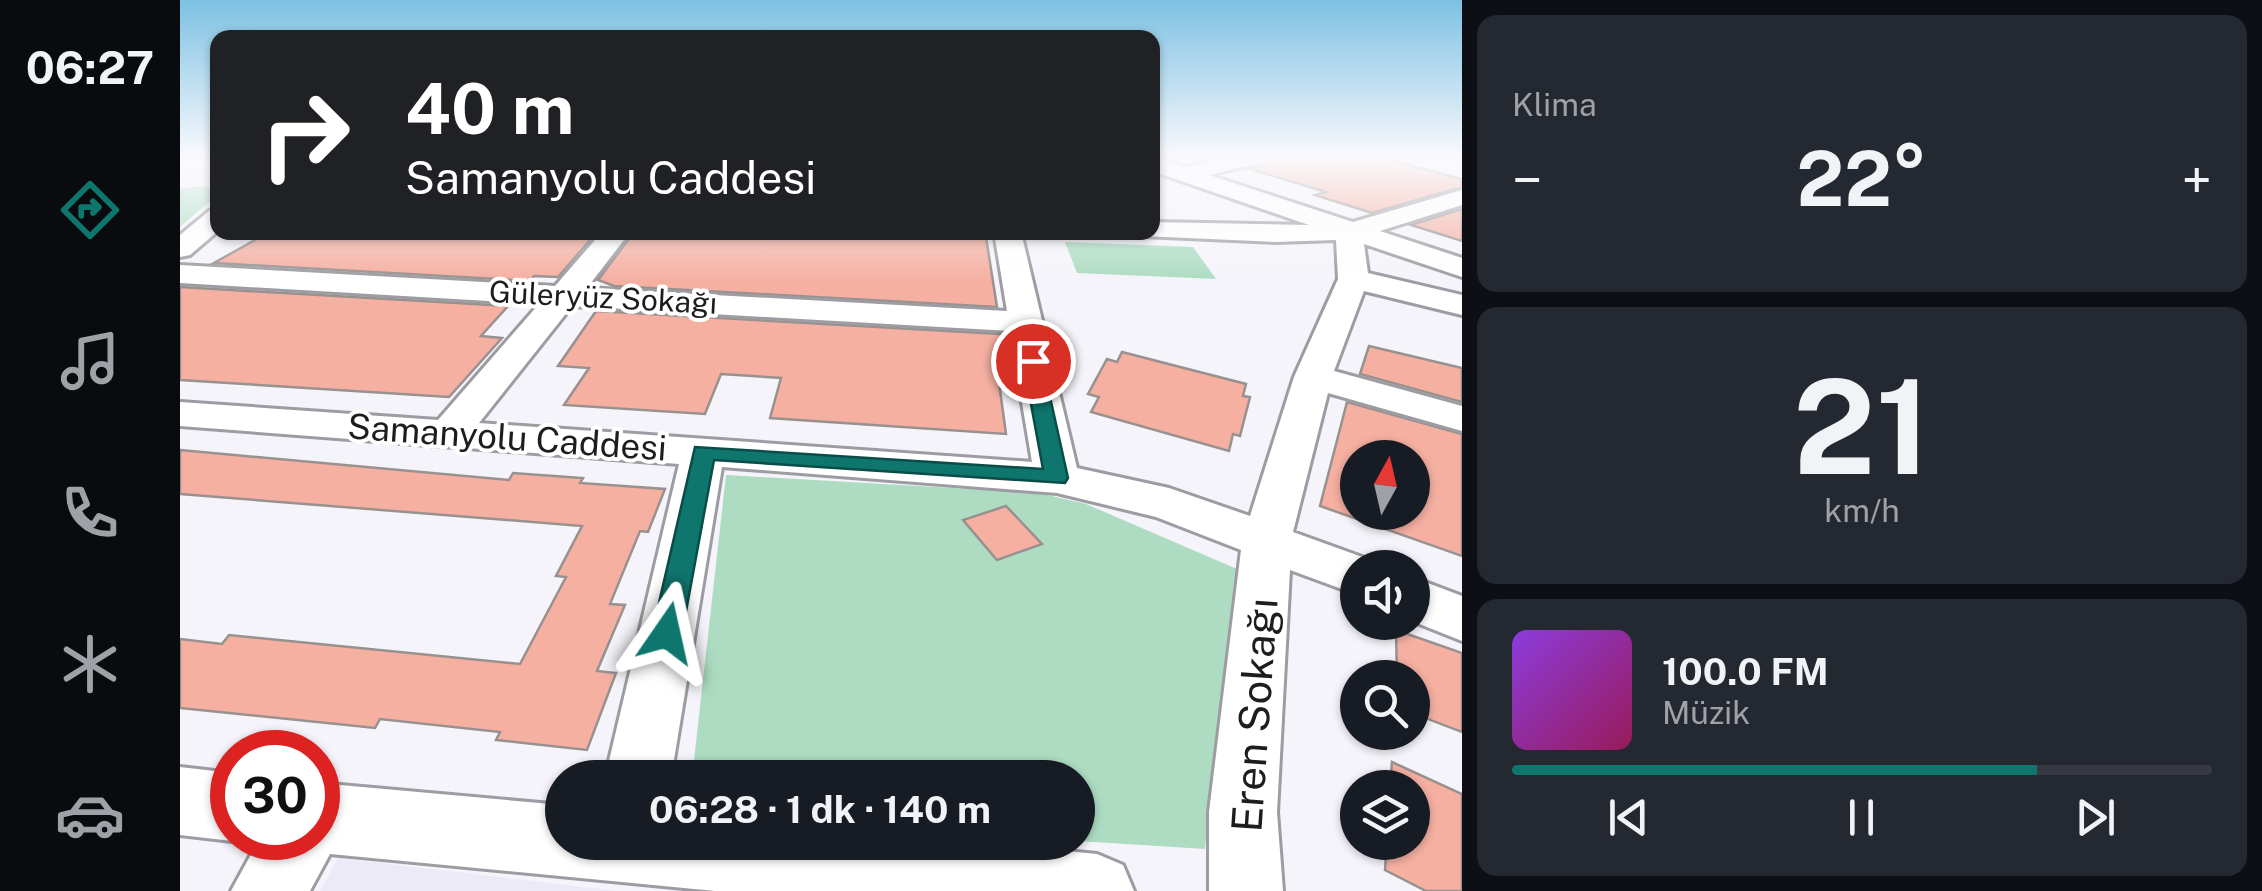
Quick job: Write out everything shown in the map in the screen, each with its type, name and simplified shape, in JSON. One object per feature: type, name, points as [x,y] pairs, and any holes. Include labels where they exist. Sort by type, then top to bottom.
[{"type":"street","points":[[1250,198],[1462,268]]},
{"type":"street","points":[[1160,230],[1349,232],[1460,198]]},
{"type":"street","points":[[180,248],[210,224]]},
{"type":"street","points":[[1349,232],[1354,280],[1462,305]]},
{"type":"street","points":[[449,433],[610,240]]},
{"type":"street","points":[[1009,240],[1056,478]]},
{"type":"street","name":"Güleryüz Sokağı","points":[[180,274],[1025,322]]},
{"type":"street","name":"Eren Sokağı","points":[[1246,891],[1243,812],[1268,538],[1313,377],[1354,280]]},
{"type":"street","points":[[1313,377],[1462,419]]},
{"type":"street","name":"Samanyolu Caddesi","points":[[180,414],[1056,478],[1170,504],[1340,568]]},
{"type":"street","points":[[642,760],[704,452]]},
{"type":"street","points":[[1430,605],[1462,618]]},
{"type":"street","points":[[180,801],[210,804]]},
{"type":"street","points":[[340,820],[545,838]]},
{"type":"street","points":[[268,891],[287,860]]},
{"type":"street","points":[[774,860],[1097,891]]},
{"type":"shaded area","points":[[340,858],[617,891],[320,891]]},
{"type":"green space","points":[[180,198],[210,198],[210,201],[180,227]]},
{"type":"green space","points":[[1065,242],[1193,247],[1216,279],[1077,273]]},
{"type":"green space","points":[[726,475],[1039,493],[1086,504],[1237,569],[1205,849],[1095,842],[1095,760],[694,760]]},
{"type":"building","points":[[1323,198],[1425,198],[1372,213]]},
{"type":"building","points":[[1462,209],[1462,241],[1411,225]]},
{"type":"building","points":[[255,240],[590,240],[558,277],[534,276],[530,281],[214,263]]},
{"type":"building","points":[[628,240],[986,240],[997,307],[614,286],[598,280]]},
{"type":"building","points":[[180,287],[508,306],[481,336],[502,338],[449,397],[180,380]]},
{"type":"building","points":[[596,311],[1001,334],[1005,361],[996,361],[1006,434],[770,418],[781,378],[721,374],[705,414],[564,405],[589,368],[558,366]]},
{"type":"building","points":[[1369,346],[1462,368],[1462,402],[1360,374]]},
{"type":"building","points":[[1122,352],[1246,384],[1243,396],[1250,397],[1240,436],[1233,434],[1229,451],[1091,412],[1099,397],[1088,394],[1107,359],[1117,362]]},
{"type":"building","points":[[1347,402],[1462,434],[1462,556],[1388,530],[1430,530],[1430,440],[1340,440],[1340,513],[1320,506]]},
{"type":"building","points":[[180,450],[509,480],[513,473],[583,478],[580,483],[665,489],[648,532],[640,531],[610,604],[625,605],[597,671],[616,673],[587,750],[496,740],[500,732],[380,719],[375,728],[180,708],[180,639],[222,644],[229,635],[520,664],[566,577],[556,576],[582,526],[180,494]]},
{"type":"building","points":[[1006,506],[1042,544],[997,560],[963,520]]},
{"type":"building","points":[[1396,640],[1425,640],[1462,653],[1462,732],[1430,720],[1430,660],[1397,660]]},
{"type":"building","points":[[1392,762],[1410,770],[1391,770]]},
{"type":"building","points":[[1430,779],[1462,794],[1462,891],[1426,891],[1385,870],[1386,860],[1430,860]]},
{"type":"route","points":[[667,633],[704,452],[1056,478],[1033,361]]}]
